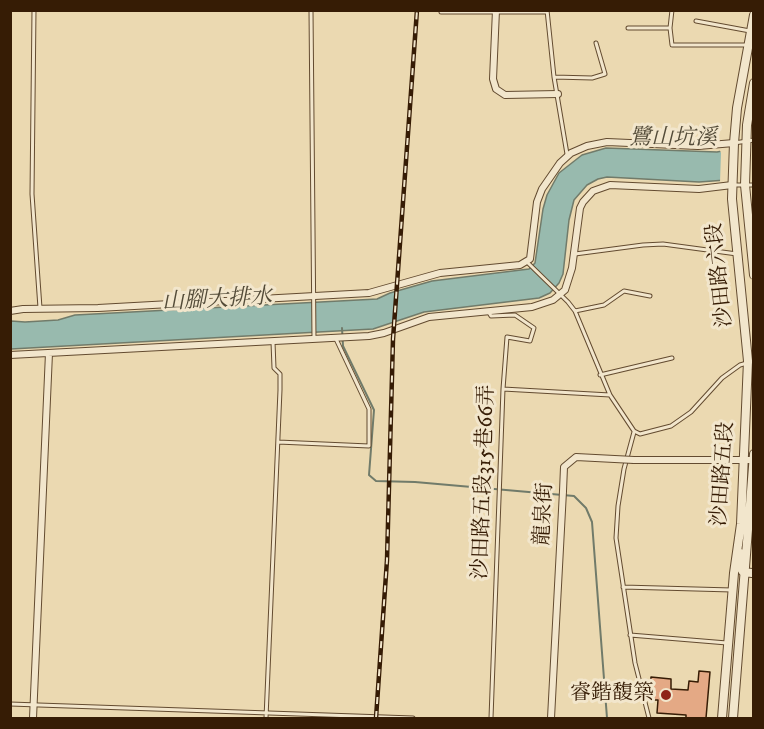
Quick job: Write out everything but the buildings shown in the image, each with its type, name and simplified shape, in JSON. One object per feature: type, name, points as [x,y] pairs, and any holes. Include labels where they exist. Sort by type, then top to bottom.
[{"type":"street","points":[[496,12],[493,79],[496,89],[505,95],[558,94]]},
{"type":"street","points":[[10,311],[375,293],[410,281],[460,270],[513,266],[527,262],[530,259],[537,202],[550,175],[567,156],[586,146],[607,142],[698,146],[734,144],[736,108],[753,15]]},
{"type":"street","points":[[749,142],[747,125],[753,83]]},
{"type":"street","name":"沙田路六段","points":[[749,142],[753,275]]},
{"type":"street","name":"沙田路六段","points":[[734,144],[732,185],[737,254],[751,361]]},
{"type":"street","points":[[10,355],[375,335],[427,317],[532,307],[553,300],[565,290],[575,254],[580,208],[590,194],[599,188],[617,185],[699,189],[732,185]]},
{"type":"street","points":[[33,718],[49,353]]},
{"type":"street","name":"沙田路五段","points":[[722,718],[736,544],[741,524],[743,460],[751,361]]},
{"type":"street","name":"沙田路五段","points":[[733,717],[740,641],[750,573],[753,454]]},
{"type":"street","name":"龍泉街","points":[[551,718],[564,467],[576,457],[634,460],[753,460]]},
{"type":"street","points":[[741,524],[740,566],[750,573]]},
{"type":"street","name":"沙田路五段","points":[[732,590],[738,589],[740,592],[738,623],[740,641]]},
{"type":"lane","points":[[34,10],[32,194],[40,308]]},
{"type":"lane","points":[[311,10],[314,339]]},
{"type":"lane","points":[[672,10],[670,28],[672,45],[748,45]]},
{"type":"lane","points":[[441,12],[547,11],[554,77],[567,156]]},
{"type":"lane","points":[[696,21],[750,31]]},
{"type":"lane","points":[[628,28],[670,28]]},
{"type":"lane","points":[[554,77],[592,78],[605,74],[596,43]]},
{"type":"lane","points":[[734,144],[749,142]]},
{"type":"lane","points":[[732,185],[749,185]]},
{"type":"lane","points":[[575,254],[663,244],[737,254]]},
{"type":"lane","points":[[527,262],[575,311],[610,395],[634,431],[640,434],[670,426],[691,412],[722,378],[751,361]]},
{"type":"lane","points":[[575,311],[603,305],[624,291],[651,296]]},
{"type":"lane","name":"沙田路五段315巷66弄","points":[[487,311],[491,316],[515,315],[534,328],[530,341],[507,337],[503,389],[491,718]]},
{"type":"lane","points":[[278,441],[369,446],[369,409],[335,337]]},
{"type":"lane","points":[[266,717],[280,374],[274,368],[273,341]]},
{"type":"lane","points":[[600,375],[672,358]]},
{"type":"lane","points":[[503,389],[610,395]]},
{"type":"lane","points":[[634,431],[624,469],[616,538],[635,663],[649,718]]},
{"type":"lane","points":[[623,587],[732,590]]},
{"type":"lane","points":[[630,635],[727,643]]},
{"type":"lane","points":[[10,704],[266,717],[413,718]]},
{"type":"water","points":[[753,145],[753,178],[699,182],[607,177],[587,185],[574,200],[569,220],[563,274],[550,293],[539,298],[424,312],[373,329],[11,349],[11,321],[58,320],[75,315],[377,299],[432,281],[529,269],[535,263],[547,195],[559,173],[582,155],[606,148],[717,152]]},
{"type":"pier","points":[[754,142],[754,181],[719,183],[721,153],[719,148]]},
{"type":"waterway","points":[[342,328],[343,346],[374,410],[369,475],[376,481],[415,482],[574,496],[586,508],[592,522],[607,718]]},
{"type":"railway","points":[[376,718],[387,560],[393,339],[417,10]]},
{"type":"place","name":"睿鍇馥築","points":[[666,695]]},
{"type":"water label","name":"鷺山坑溪","points":[[673,139]]},
{"type":"water label","name":"山腳大排水","points":[[217,301]]}]
